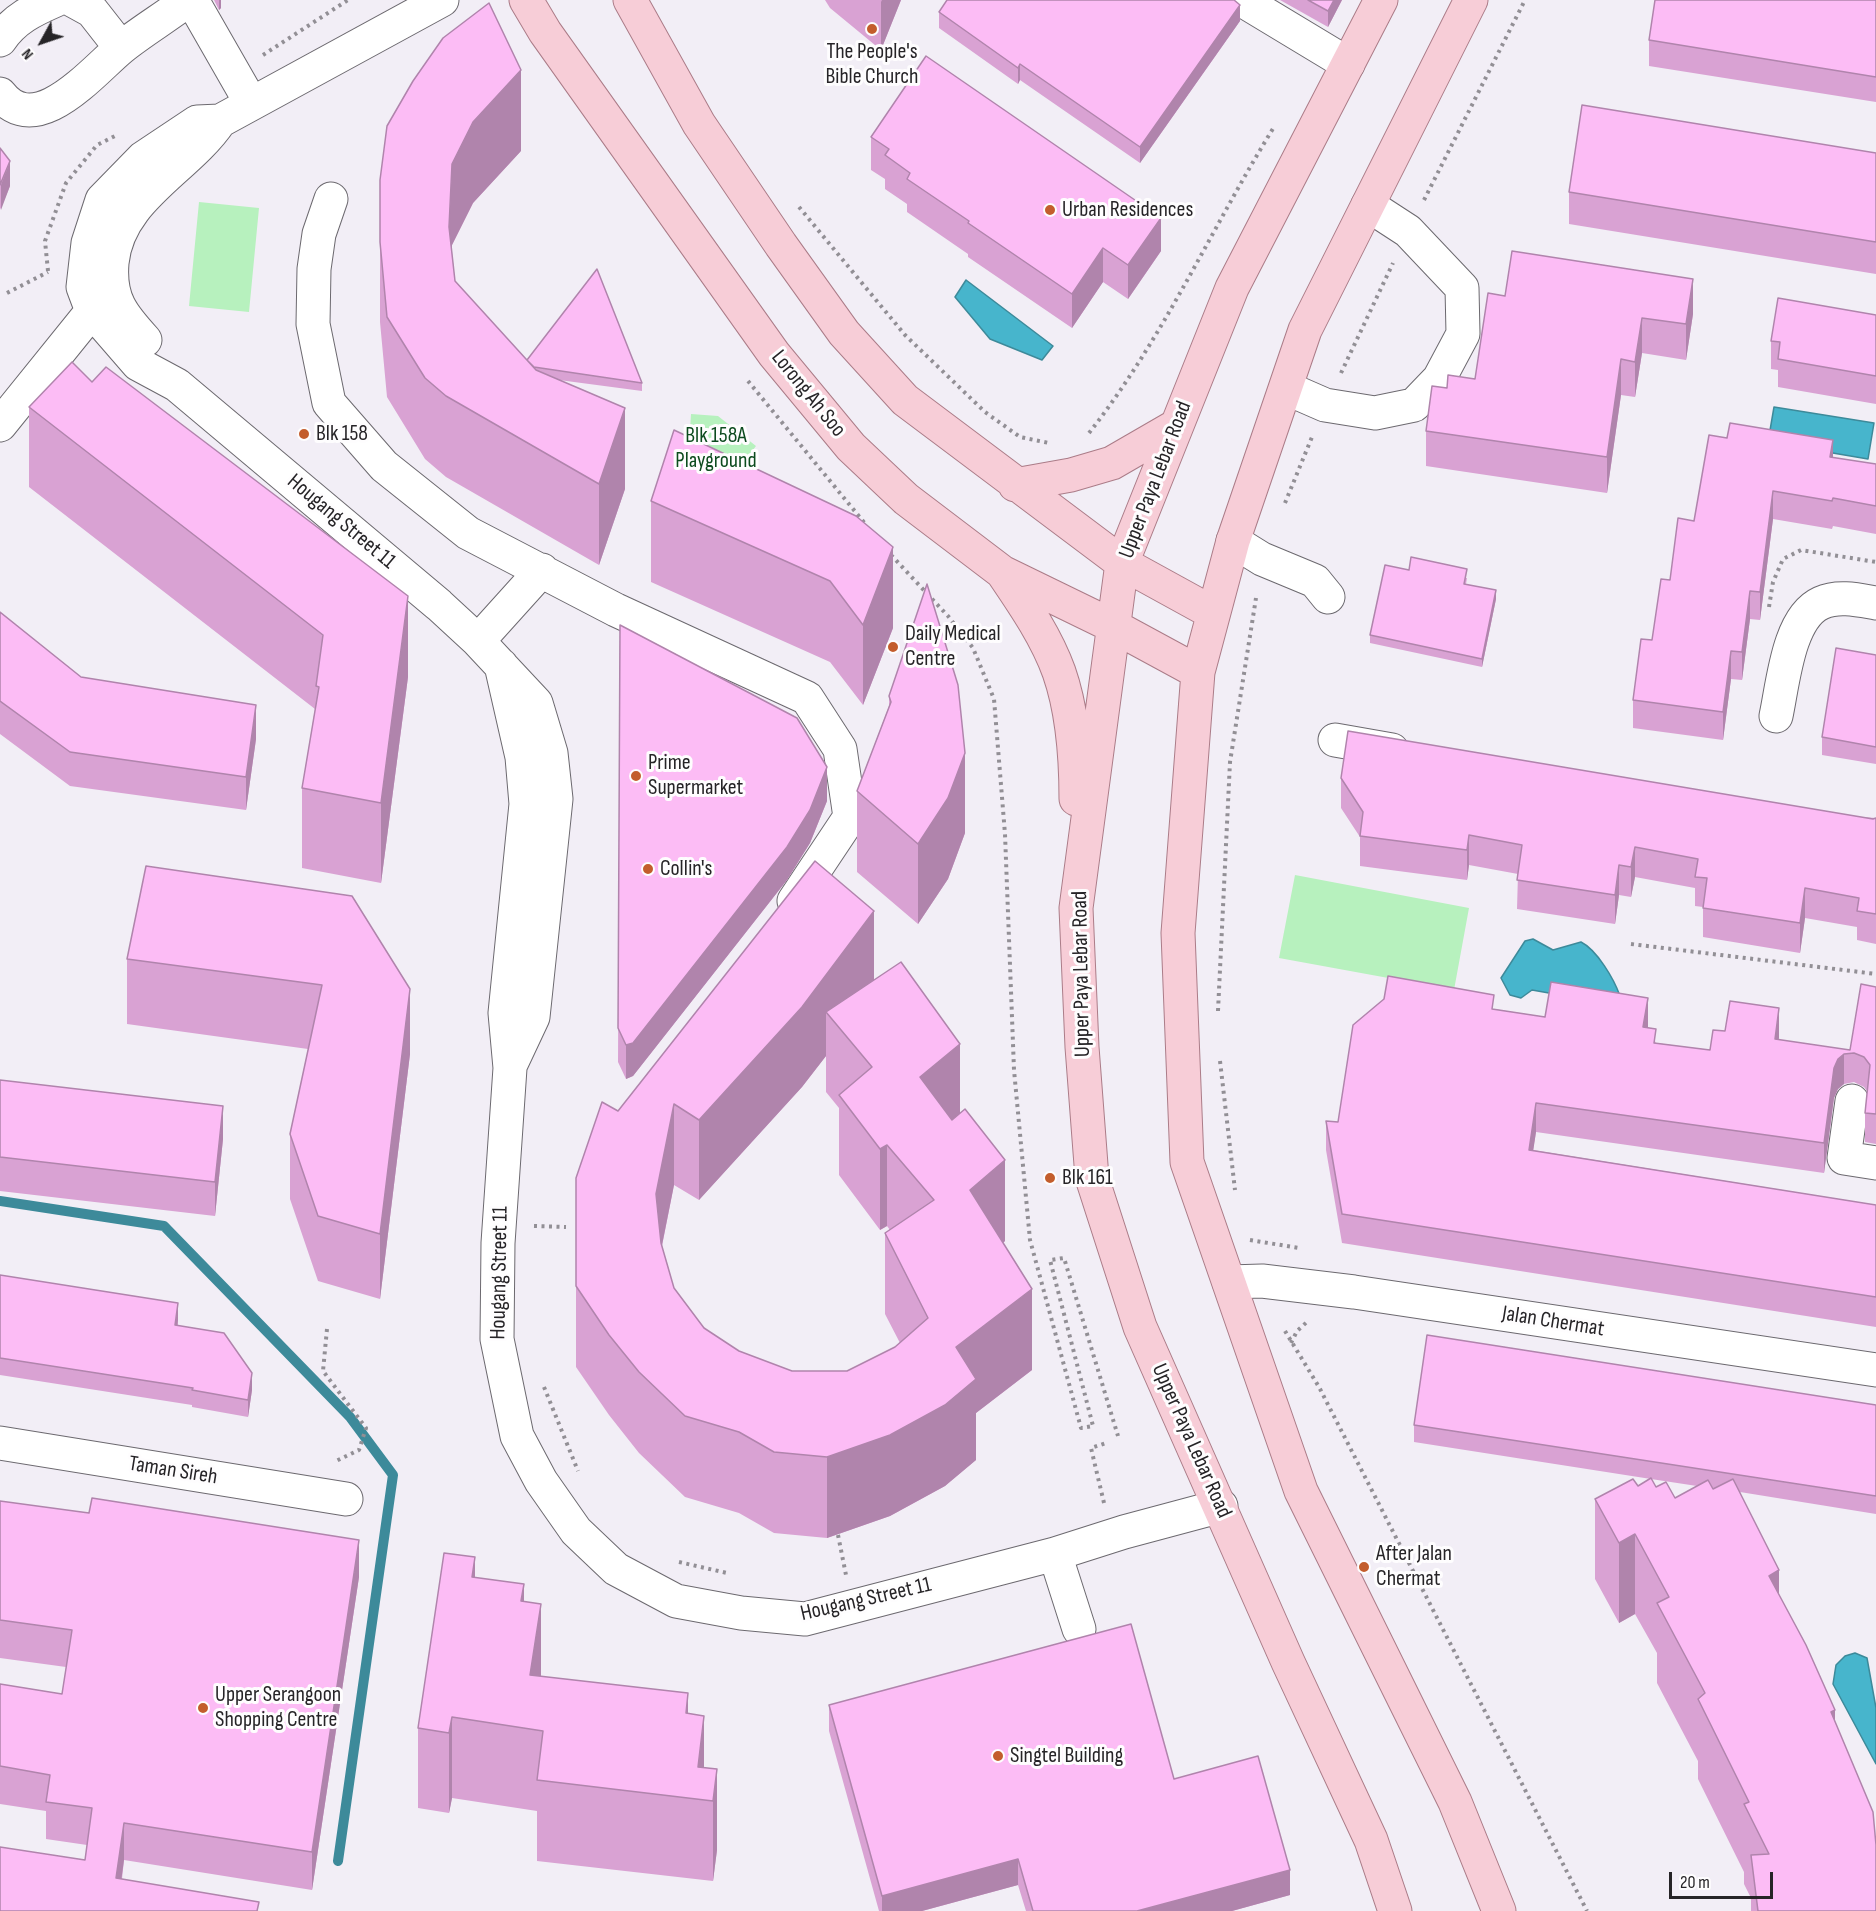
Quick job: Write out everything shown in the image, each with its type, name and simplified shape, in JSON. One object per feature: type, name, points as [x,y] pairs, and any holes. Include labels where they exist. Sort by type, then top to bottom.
[{"type":"main road","name":"Lorong Ah Soo","points":[[526,0],[566,61],[774,354],[851,447],[906,499],[1002,572],[1115,627],[1198,672]]},
{"type":"main road","points":[[630,0],[699,124],[844,333],[905,400],[1122,564],[1213,613]]},
{"type":"main road","name":"Upper Paya Lebar Road","points":[[1381,0],[1232,288],[1122,564],[1076,908],[1082,1047],[1092,1178],[1140,1327],[1221,1506],[1287,1662],[1371,1840],[1395,1911]]},
{"type":"main road","points":[[1471,0],[1305,330],[1233,541],[1198,672],[1178,933],[1187,1162],[1301,1491],[1455,1802],[1499,1911]]},
{"type":"main road","points":[[1016,485],[1071,476],[1112,463],[1176,426]]},
{"type":"main road","points":[[1002,572],[1032,618],[1059,672],[1069,716],[1076,770],[1076,908]]},
{"type":"street","points":[[0,40],[8,29],[28,12],[56,0]]},
{"type":"street","points":[[72,0],[92,11],[121,48]]},
{"type":"street","points":[[0,94],[19,109],[43,109],[93,75],[121,48],[190,0],[251,103]]},
{"type":"street","name":"Hougang Street 11","points":[[177,385],[153,349],[118,306],[111,282],[114,245],[129,215],[164,177],[209,137],[220,121],[442,0]]},
{"type":"street","points":[[1242,0],[1348,64]]},
{"type":"street","name":"Hougang Street 11","points":[[220,121],[197,122],[143,158],[102,200],[88,243],[83,287],[92,310],[138,364],[177,385],[391,563],[478,641],[536,703],[551,753],[556,799],[534,1017],[510,1068],[498,1242],[496,1339],[517,1436],[541,1481],[576,1532],[616,1569],[676,1601],[741,1613],[805,1619],[1055,1554],[1124,1532],[1221,1506]]},
{"type":"street","points":[[331,199],[319,234],[314,269],[313,324],[329,403],[384,466],[468,533],[616,610],[807,698],[840,749],[850,817],[802,891],[773,928]]},
{"type":"street","points":[[1286,388],[1325,405],[1375,412],[1414,405],[1438,380],[1463,334],[1462,288],[1408,231],[1368,204]]},
{"type":"street","points":[[0,425],[92,310]]},
{"type":"street","points":[[1233,541],[1262,559],[1315,581],[1328,597]]},
{"type":"street","points":[[478,641],[542,570]]},
{"type":"street","points":[[1776,716],[1792,645],[1803,617],[1821,602],[1845,598],[1876,603]]},
{"type":"street","points":[[1335,740],[1417,754]]},
{"type":"street","points":[[1852,1101],[1844,1158],[1876,1163]]},
{"type":"street","name":"Jalan Chermat","points":[[1229,1282],[1262,1281],[1365,1294],[1876,1370]]},
{"type":"street","name":"Taman Sireh","points":[[0,1443],[346,1499]]},
{"type":"street","points":[[1055,1554],[1078,1629]]},
{"type":"path","points":[[1285,504],[1325,405],[1408,231],[1525,0]]},
{"type":"path","points":[[1086,438],[1111,405],[1172,311],[1239,184],[1274,126]]},
{"type":"path","points":[[796,202],[904,335],[985,412],[1020,437],[1054,444]]},
{"type":"path","points":[[7,293],[48,272]]},
{"type":"path","points":[[746,378],[759,398],[874,534]]},
{"type":"path","points":[[889,552],[948,616],[973,648],[994,699],[1005,834],[1014,1070],[1029,1240],[1082,1428],[1093,1426],[1050,1260],[1064,1258],[1118,1436]]},
{"type":"path","points":[[1218,1022],[1230,762],[1262,559]]},
{"type":"path","points":[[1631,944],[1876,974]]},
{"type":"path","points":[[1220,1057],[1235,1193]]},
{"type":"path","points":[[535,1227],[566,1227]]},
{"type":"path","points":[[1262,1281],[1290,1344],[1319,1387],[1398,1547],[1583,1899],[1587,1911]]},
{"type":"path","points":[[327,1329],[323,1371],[366,1428],[359,1450],[334,1462]]},
{"type":"path","points":[[1104,1504],[1091,1448],[1106,1443]]},
{"type":"path","points":[[838,1535],[844,1564]]},
{"type":"path","points":[[1398,1547],[1403,1544]]},
{"type":"green space","points":[[199,202],[259,208],[249,312],[189,306]]},
{"type":"green space","name":"Blk 158A Playground","points":[[691,414],[718,416],[756,446],[728,483],[688,466]]},
{"type":"green space","points":[[1295,875],[1469,908],[1454,990],[1279,958]]},
{"type":"water","points":[[966,280],[1053,346],[1042,360],[990,339],[955,297]]},
{"type":"water","points":[[1774,407],[1874,423],[1868,459],[1768,442]]},
{"type":"water","points":[[1533,939],[1553,950],[1581,942],[1593,951],[1604,966],[1620,996],[1611,1004],[1532,990],[1521,998],[1510,995],[1501,978],[1525,941]]},
{"type":"water","points":[[1855,1653],[1867,1658],[1876,1708],[1876,1764],[1833,1684],[1836,1665],[1845,1656]]},
{"type":"building","points":[[947,0],[1234,0],[1240,5],[1140,147],[1020,64],[1018,68],[939,12]]},
{"type":"building","points":[[1308,0],[1334,0],[1328,11]]},
{"type":"building","points":[[1655,0],[1876,0],[1876,77],[1649,40]]},
{"type":"building","points":[[489,3],[521,70],[473,122],[452,164],[449,227],[455,281],[536,370],[625,408],[599,484],[446,396],[425,378],[387,317],[380,242],[380,180],[387,126],[413,81],[443,38]]},
{"type":"building","name":"Urban Residences","points":[[926,56],[1161,218],[1128,265],[1103,248],[1072,294],[907,179],[910,173],[885,155],[889,149],[871,137]]},
{"type":"building","points":[[1582,105],[1876,153],[1876,242],[1569,192]]},
{"type":"building","points":[[0,148],[10,161],[0,185]]},
{"type":"building","points":[[1512,251],[1693,279],[1686,324],[1642,318],[1635,362],[1621,359],[1607,457],[1426,431],[1432,386],[1447,388],[1448,375],[1475,379],[1488,293],[1505,296]]},
{"type":"building","points":[[597,269],[642,383],[534,367],[527,360]]},
{"type":"building","points":[[1778,298],[1876,315],[1876,376],[1778,359],[1780,342],[1771,341]]},
{"type":"building","points":[[72,362],[92,382],[106,367],[408,596],[381,803],[302,788],[319,687],[316,686],[323,635],[29,407]]},
{"type":"building","points":[[1730,423],[1833,440],[1830,457],[1876,464],[1876,506],[1773,491],[1760,592],[1750,591],[1742,652],[1731,651],[1723,712],[1633,700],[1641,639],[1652,640],[1661,579],[1670,580],[1678,518],[1694,521],[1709,435],[1727,438]]},
{"type":"building","points":[[674,430],[856,516],[893,547],[863,625],[830,581],[651,501]]},
{"type":"building","points":[[1411,557],[1467,569],[1464,584],[1496,590],[1482,659],[1370,635],[1385,565],[1409,570]]},
{"type":"building","points":[[927,584],[958,685],[965,753],[948,798],[918,844],[857,791],[891,702],[889,696]]},
{"type":"building","points":[[0,612],[81,677],[256,705],[246,777],[70,752],[0,701]]},
{"type":"building","points":[[620,625],[797,718],[827,767],[810,810],[787,847],[633,1043],[626,1045],[618,1028]]},
{"type":"building","points":[[1836,648],[1876,655],[1876,747],[1822,737]]},
{"type":"building","points":[[1348,731],[1876,818],[1876,914],[1857,911],[1859,898],[1805,888],[1800,923],[1703,908],[1707,878],[1695,877],[1698,859],[1635,847],[1631,867],[1619,865],[1615,895],[1517,880],[1522,845],[1469,835],[1467,850],[1360,836],[1363,812],[1341,778]]},
{"type":"building","points":[[815,861],[874,911],[802,1007],[699,1120],[674,1104],[656,1194],[661,1243],[674,1288],[704,1328],[739,1351],[792,1371],[847,1371],[895,1347],[928,1318],[885,1233],[934,1200],[887,1145],[880,1149],[839,1095],[872,1067],[826,1012],[901,962],[960,1044],[920,1077],[952,1120],[965,1109],[1005,1160],[970,1190],[1032,1289],[956,1347],[976,1379],[945,1405],[890,1435],[827,1457],[774,1452],[739,1432],[685,1416],[639,1372],[609,1335],[576,1286],[576,1178],[602,1102],[618,1111]]},
{"type":"building","points":[[146,866],[352,896],[410,989],[380,1234],[318,1216],[290,1134],[322,985],[127,959]]},
{"type":"building","points":[[1388,976],[1494,995],[1492,1009],[1545,1017],[1551,982],[1648,998],[1643,1027],[1656,1029],[1654,1043],[1710,1050],[1713,1030],[1725,1031],[1730,1001],[1779,1008],[1775,1039],[1850,1050],[1861,984],[1876,987],[1876,1114],[1865,1113],[1870,1065],[1864,1057],[1854,1053],[1844,1054],[1838,1059],[1834,1068],[1824,1143],[1536,1103],[1529,1150],[1876,1205],[1876,1297],[1342,1214],[1326,1121],[1338,1122],[1353,1025],[1384,999]]},
{"type":"building","points":[[0,1080],[223,1106],[215,1182],[0,1157]]},
{"type":"building","points":[[0,1275],[178,1303],[175,1325],[224,1333],[252,1373],[248,1400],[192,1390],[193,1388],[0,1358]]},
{"type":"building","points":[[1427,1335],[1876,1405],[1876,1496],[1414,1425]]},
{"type":"building","points":[[1651,1478],[1656,1487],[1666,1482],[1675,1498],[1708,1480],[1713,1489],[1733,1479],[1779,1570],[1769,1576],[1806,1645],[1835,1710],[1831,1712],[1873,1812],[1876,1845],[1876,1911],[1758,1911],[1751,1855],[1769,1854],[1744,1804],[1749,1802],[1698,1699],[1705,1693],[1657,1603],[1669,1597],[1635,1534],[1619,1543],[1595,1499],[1633,1479],[1638,1486]]},
{"type":"building","name":"Upper Serangoon Shopping Centre","points":[[92,1498],[359,1540],[312,1852],[124,1823],[116,1878],[259,1902],[257,1911],[0,1911],[0,1847],[85,1860],[92,1808],[46,1802],[50,1775],[0,1766],[0,1684],[62,1694],[72,1630],[0,1620],[0,1501],[89,1513]]},
{"type":"building","points":[[444,1553],[475,1557],[472,1577],[524,1584],[521,1601],[541,1604],[530,1675],[688,1693],[686,1713],[704,1716],[698,1767],[717,1769],[713,1801],[537,1780],[543,1731],[452,1717],[449,1733],[418,1728]]},
{"type":"building","name":"Singtel Building","points":[[1131,1624],[1174,1779],[1258,1756],[1290,1870],[1137,1911],[1033,1911],[1018,1859],[882,1896],[829,1705]]},
{"type":"waterway","points":[[0,1201],[164,1226],[350,1417],[393,1475],[338,1861]]},
{"type":"place","name":"The People's Bible Church","points":[[872,29]]},
{"type":"place","name":"Urban Residences","points":[[1050,210]]},
{"type":"place","name":"Blk 158","points":[[304,434]]},
{"type":"place","name":"Daily Medical Centre","points":[[893,647]]},
{"type":"place","name":"Prime Supermarket","points":[[636,776]]},
{"type":"place","name":"Collin's","points":[[648,869]]},
{"type":"place","name":"Blk 161","points":[[1050,1178]]},
{"type":"place","name":"After Jalan Chermat","points":[[1364,1567]]},
{"type":"place","name":"Upper Serangoon Shopping Centre","points":[[203,1708]]},
{"type":"place","name":"Singtel Building","points":[[998,1756]]}]
